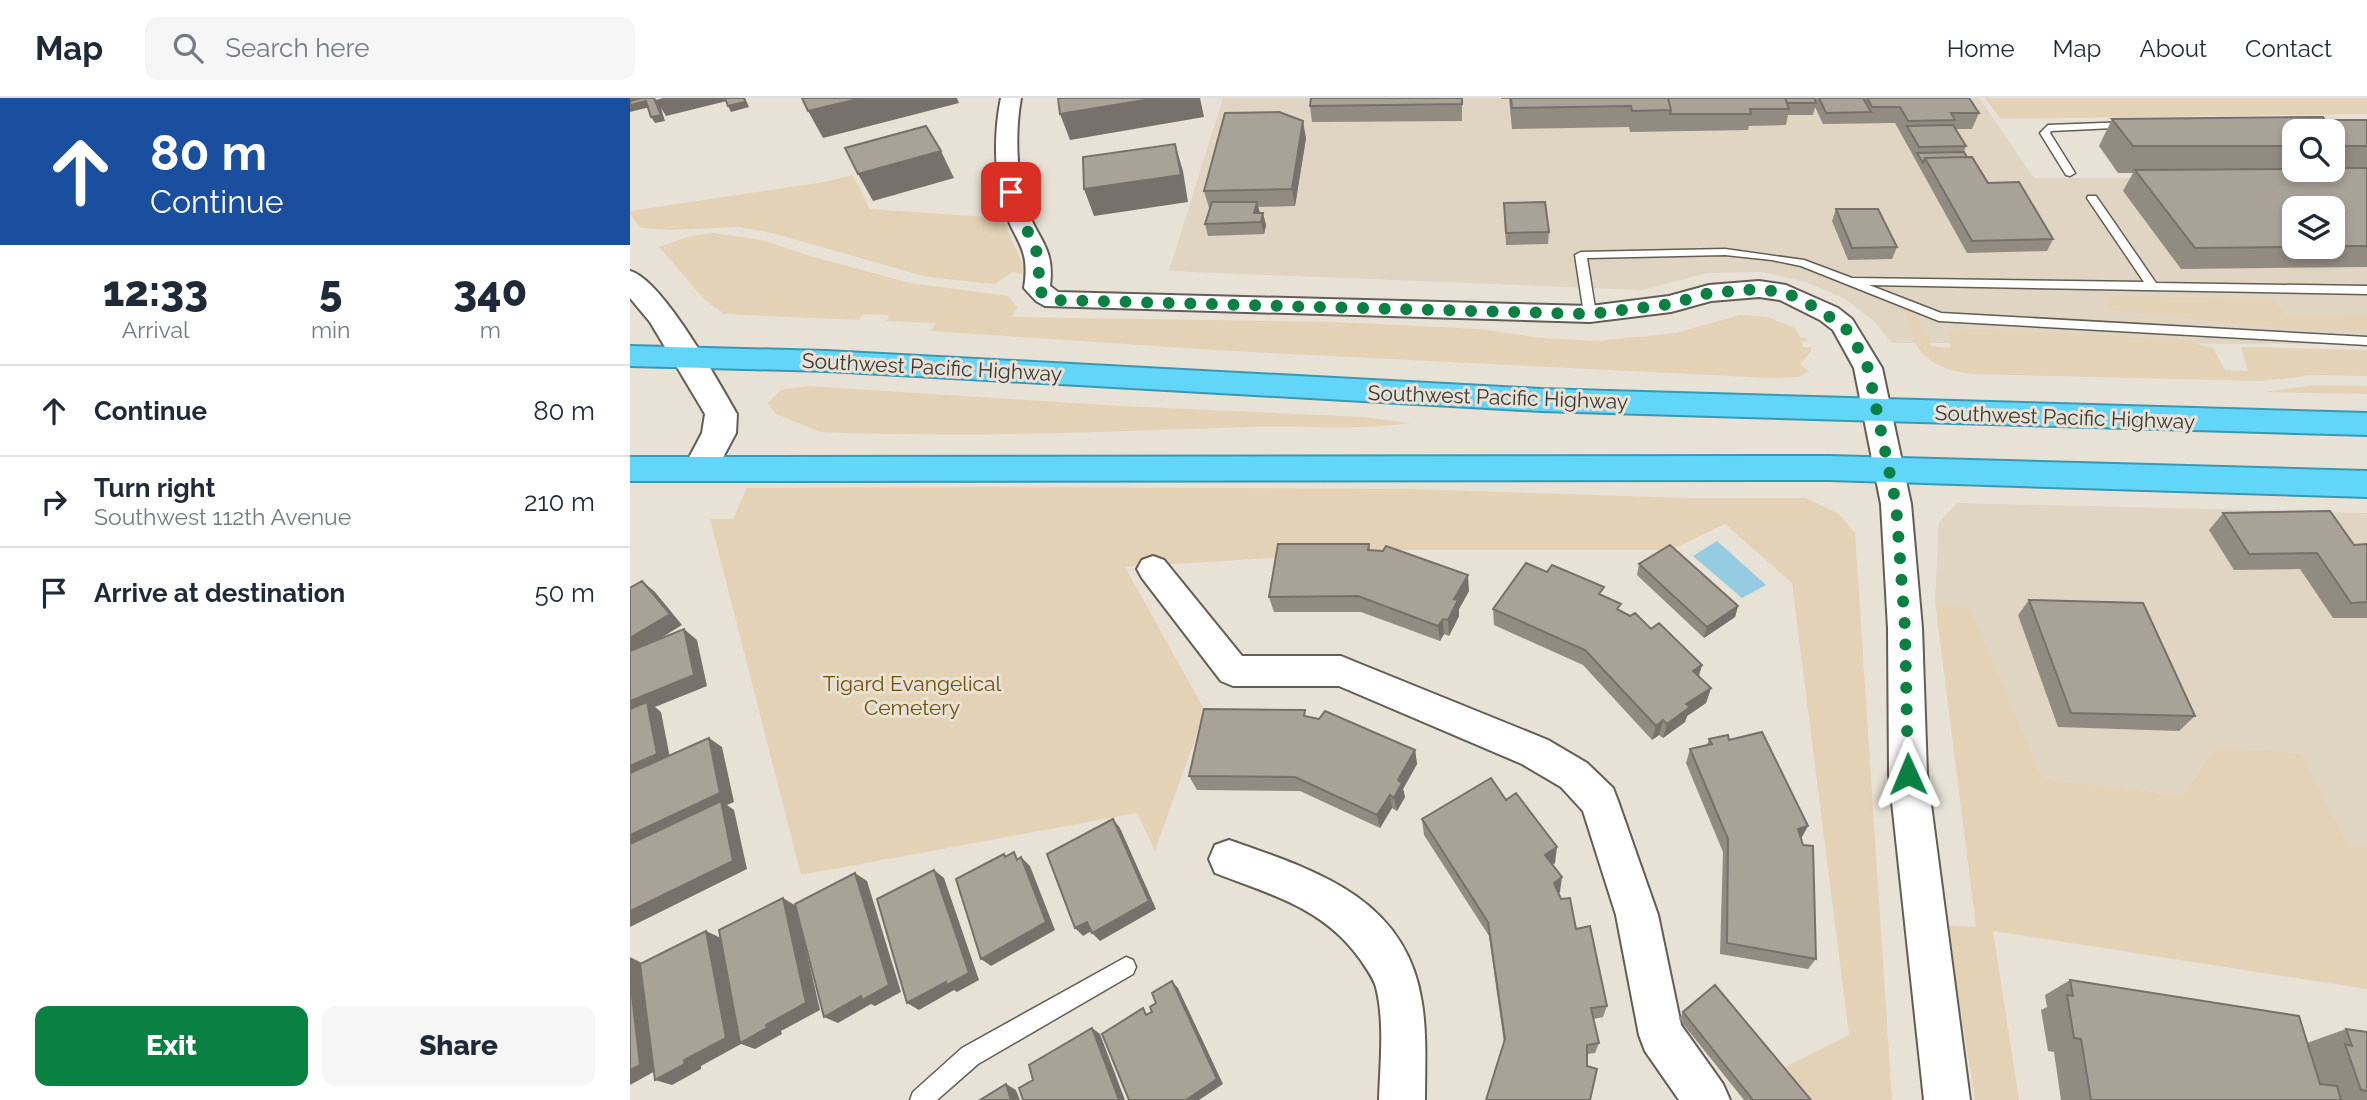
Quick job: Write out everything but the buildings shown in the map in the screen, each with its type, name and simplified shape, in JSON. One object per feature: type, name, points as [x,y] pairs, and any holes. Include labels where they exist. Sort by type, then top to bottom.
[{"type":"highway","name":"Southwest Pacific Highway","points":[[630,356],[827,361],[1541,400],[2367,424]]},
{"type":"highway","points":[[630,469],[1829,468],[2367,484]]},
{"type":"main road","points":[[630,279],[662,317],[721,414],[719,433],[700,469]]},
{"type":"street","points":[[1011,98],[1011,192],[1015,209],[1040,256],[1037,288],[1054,300],[1590,314],[1671,304],[1709,293],[1759,289],[1786,293],[1829,314],[1843,325],[1868,368],[1896,504],[1902,585],[1908,774],[1947,1100]]},
{"type":"street","points":[[1153,569],[1233,671],[1342,671],[1535,752],[1574,775],[1599,801],[1637,915],[1661,1035],[1707,1100]]},
{"type":"street","points":[[1229,859],[1293,883],[1341,908],[1369,938],[1395,978],[1401,1019],[1402,1100]]},
{"type":"lane","points":[[2070,173],[2045,133],[2048,128],[2148,125]]},
{"type":"lane","points":[[2092,198],[2151,284]]},
{"type":"lane","points":[[1590,314],[1581,255],[1725,252],[1804,263],[1939,317],[2367,341]]},
{"type":"lane","points":[[1849,281],[2151,284],[2367,290]]},
{"type":"lane","points":[[921,1100],[970,1056],[1126,967]]},
{"type":"shaded area","points":[[1223,98],[1979,98],[2034,178],[2282,178],[2282,182],[2345,182],[2345,178],[2367,178],[2367,344],[1892,343],[1875,322],[1845,299],[1809,283],[1763,272],[1707,273],[1642,290],[1169,271]]},
{"type":"shaded area","points":[[1957,503],[2367,513],[2367,846],[2348,846],[2216,748],[2182,795],[2041,779],[1970,610],[1935,601],[1939,522]]},
{"type":"green space","points":[[1985,98],[2367,98],[2367,114],[2001,119]]},
{"type":"green space","points":[[853,175],[870,209],[1002,218],[1028,276],[1013,272],[995,284],[927,277],[772,233],[739,227],[671,230],[641,228],[630,214],[630,211],[825,182]]},
{"type":"green space","points":[[714,233],[762,240],[910,283],[1008,296],[1017,307],[1012,317],[1337,322],[1479,329],[1541,338],[1597,341],[1676,333],[1740,315],[1768,317],[1795,328],[1801,338],[1806,337],[1808,341],[1802,342],[1804,348],[1811,347],[1811,352],[1800,364],[1809,372],[1798,377],[1771,378],[1231,351],[931,331],[936,323],[887,321],[889,315],[863,314],[859,320],[724,314],[705,300],[659,247],[690,236]]},
{"type":"green space","points":[[2107,296],[2272,299],[2286,315],[2367,314],[2367,330],[2294,329],[2107,310]]},
{"type":"green space","points":[[1901,306],[1916,316],[1931,346],[1950,348],[1949,331],[1976,329],[2182,340],[2213,348],[2225,370],[2248,371],[2241,347],[2367,350],[2367,376],[2315,375],[2261,381],[1971,374],[1936,364],[1922,353]]},
{"type":"green space","points":[[2315,385],[2367,386],[2367,394],[2264,392]]},
{"type":"green space","points":[[807,386],[1121,406],[1363,417],[1410,423],[1369,427],[1245,427],[1033,434],[821,432],[776,414],[768,403],[781,390]]},
{"type":"green space","name":"Tigard Evangelical Cemetery","points":[[747,488],[1408,489],[1687,498],[1806,498],[1839,514],[1855,533],[1892,1100],[1810,1100],[1785,1067],[1849,1035],[1792,583],[1725,524],[1671,550],[1401,550],[1125,567],[1205,711],[1155,851],[1137,813],[801,875],[710,519],[733,519]]},
{"type":"green space","points":[[1935,601],[1970,609],[2042,779],[2182,795],[2216,748],[2301,754],[2348,846],[2367,846],[2367,989],[1993,931],[2019,1100],[1975,1100],[1947,925],[1976,927]]},
{"type":"water","points":[[1717,541],[1766,585],[1742,598],[1693,556]]},
{"type":"route","points":[[1011,192],[1015,209],[1040,256],[1037,288],[1054,300],[1590,314],[1671,304],[1709,293],[1759,289],[1786,293],[1829,314],[1843,325],[1853,338],[1868,368],[1896,504],[1905,628],[1908,774]]}]
